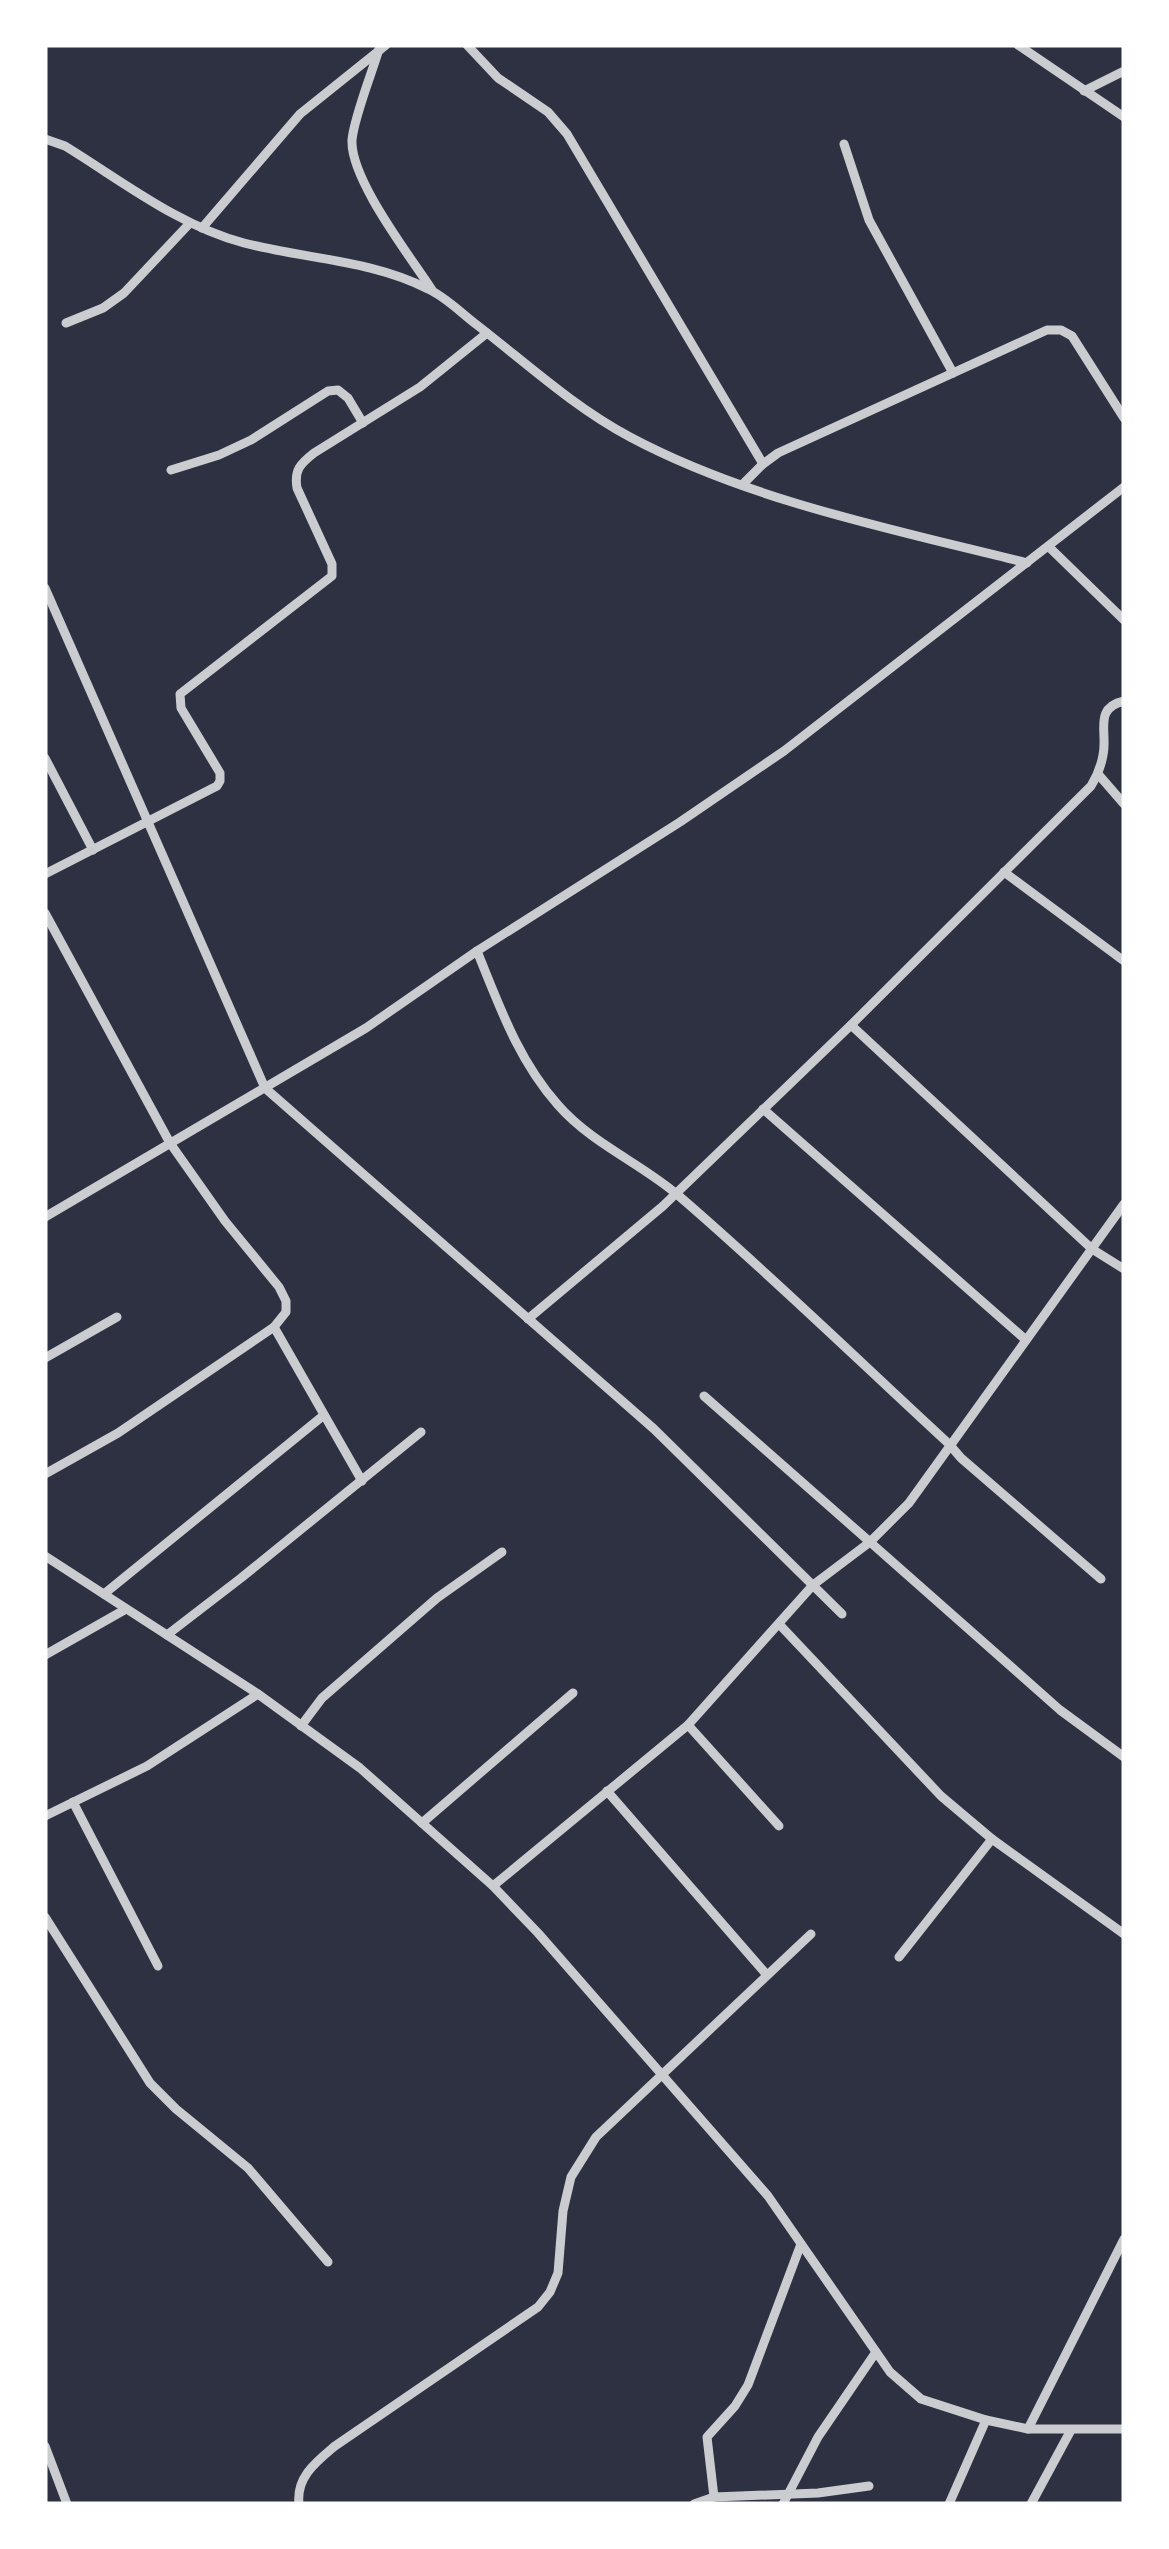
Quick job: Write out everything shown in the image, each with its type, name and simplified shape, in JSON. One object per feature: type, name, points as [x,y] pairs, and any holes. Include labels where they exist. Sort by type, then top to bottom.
[{"type":"street","points":[[468,45],[498,78],[548,112],[567,134],[763,464]]},
{"type":"street","points":[[1018,45],[1124,116]]},
{"type":"street","points":[[202,228],[300,114],[382,47]]},
{"type":"street","points":[[382,47],[352,137],[353,152],[374,200],[432,290]]},
{"type":"street","points":[[1084,90],[1124,71]]},
{"type":"street","points":[[45,139],[64,146],[202,228],[242,242],[394,274],[432,290],[594,415],[629,437],[742,485],[845,517],[1027,563]]},
{"type":"street","points":[[844,144],[869,220],[953,373]]},
{"type":"street","points":[[66,323],[103,308],[124,293],[190,223]]},
{"type":"street","points":[[742,485],[778,454],[1047,330],[1060,330],[1072,336],[1124,418]]},
{"type":"street","points":[[45,874],[217,786],[220,773],[182,708],[180,694],[332,576],[332,564],[296,488],[295,474],[300,464],[420,388],[487,333]]},
{"type":"street","points":[[171,470],[251,440],[328,391],[338,390],[348,398],[363,423]]},
{"type":"street","points":[[45,1217],[366,1028],[477,950],[680,822],[784,751],[1124,487]]},
{"type":"street","points":[[1048,546],[1124,620]]},
{"type":"street","points":[[45,588],[264,1088],[654,1429],[842,1614]]},
{"type":"street","points":[[528,1319],[676,1193],[851,1026],[1091,786],[1103,758],[1105,712],[1112,704],[1124,701]]},
{"type":"street","points":[[45,758],[93,850]]},
{"type":"street","points":[[1098,774],[1124,804]]},
{"type":"street","points":[[1004,872],[1124,962]]},
{"type":"street","points":[[45,913],[170,1143],[225,1221],[279,1287],[286,1302],[286,1312],[274,1327],[118,1433],[45,1474]]},
{"type":"street","points":[[477,950],[509,1031],[532,1072],[559,1106],[608,1149],[676,1193],[949,1446],[1101,1579]]},
{"type":"street","points":[[851,1026],[1092,1249],[1124,1268]]},
{"type":"street","points":[[764,1109],[1026,1340]]},
{"type":"street","points":[[492,1886],[688,1726],[813,1585],[870,1542],[909,1503],[1124,1204]]},
{"type":"street","points":[[45,1358],[116,1317]]},
{"type":"street","points":[[274,1327],[362,1481]]},
{"type":"street","points":[[704,1396],[1060,1710],[1124,1757]]},
{"type":"street","points":[[104,1594],[324,1415]]},
{"type":"street","points":[[166,1635],[421,1432]]},
{"type":"street","points":[[301,1726],[322,1698],[408,1623],[502,1552]]},
{"type":"street","points":[[45,1556],[258,1694],[360,1768],[492,1886],[538,1933],[768,2196],[890,2372],[921,2400],[1028,2429],[1124,2429]]},
{"type":"street","points":[[45,1655],[126,1609]]},
{"type":"street","points":[[778,1624],[942,1796],[992,1839],[1124,1934]]},
{"type":"street","points":[[422,1823],[573,1693]]},
{"type":"street","points":[[45,1816],[148,1766],[258,1694]]},
{"type":"street","points":[[688,1726],[779,1826]]},
{"type":"street","points":[[607,1792],[767,1975]]},
{"type":"street","points":[[74,1802],[158,1966]]},
{"type":"street","points":[[898,1958],[992,1839]]},
{"type":"street","points":[[45,1917],[150,2082],[176,2109],[248,2168],[328,2262]]},
{"type":"street","points":[[299,2504],[303,2477],[335,2446],[538,2306],[550,2292],[558,2273],[572,2176],[596,2137],[811,1934]]},
{"type":"street","points":[[1028,2429],[1124,2240]]},
{"type":"street","points":[[714,2497],[707,2437],[748,2385],[801,2244]]},
{"type":"street","points":[[786,2499],[826,2424],[876,2352]]},
{"type":"street","points":[[949,2504],[986,2420]]},
{"type":"street","points":[[1030,2504],[1071,2430]]},
{"type":"street","points":[[45,2446],[67,2504]]},
{"type":"street","points":[[694,2504],[714,2497],[786,2499],[869,2486]]}]
